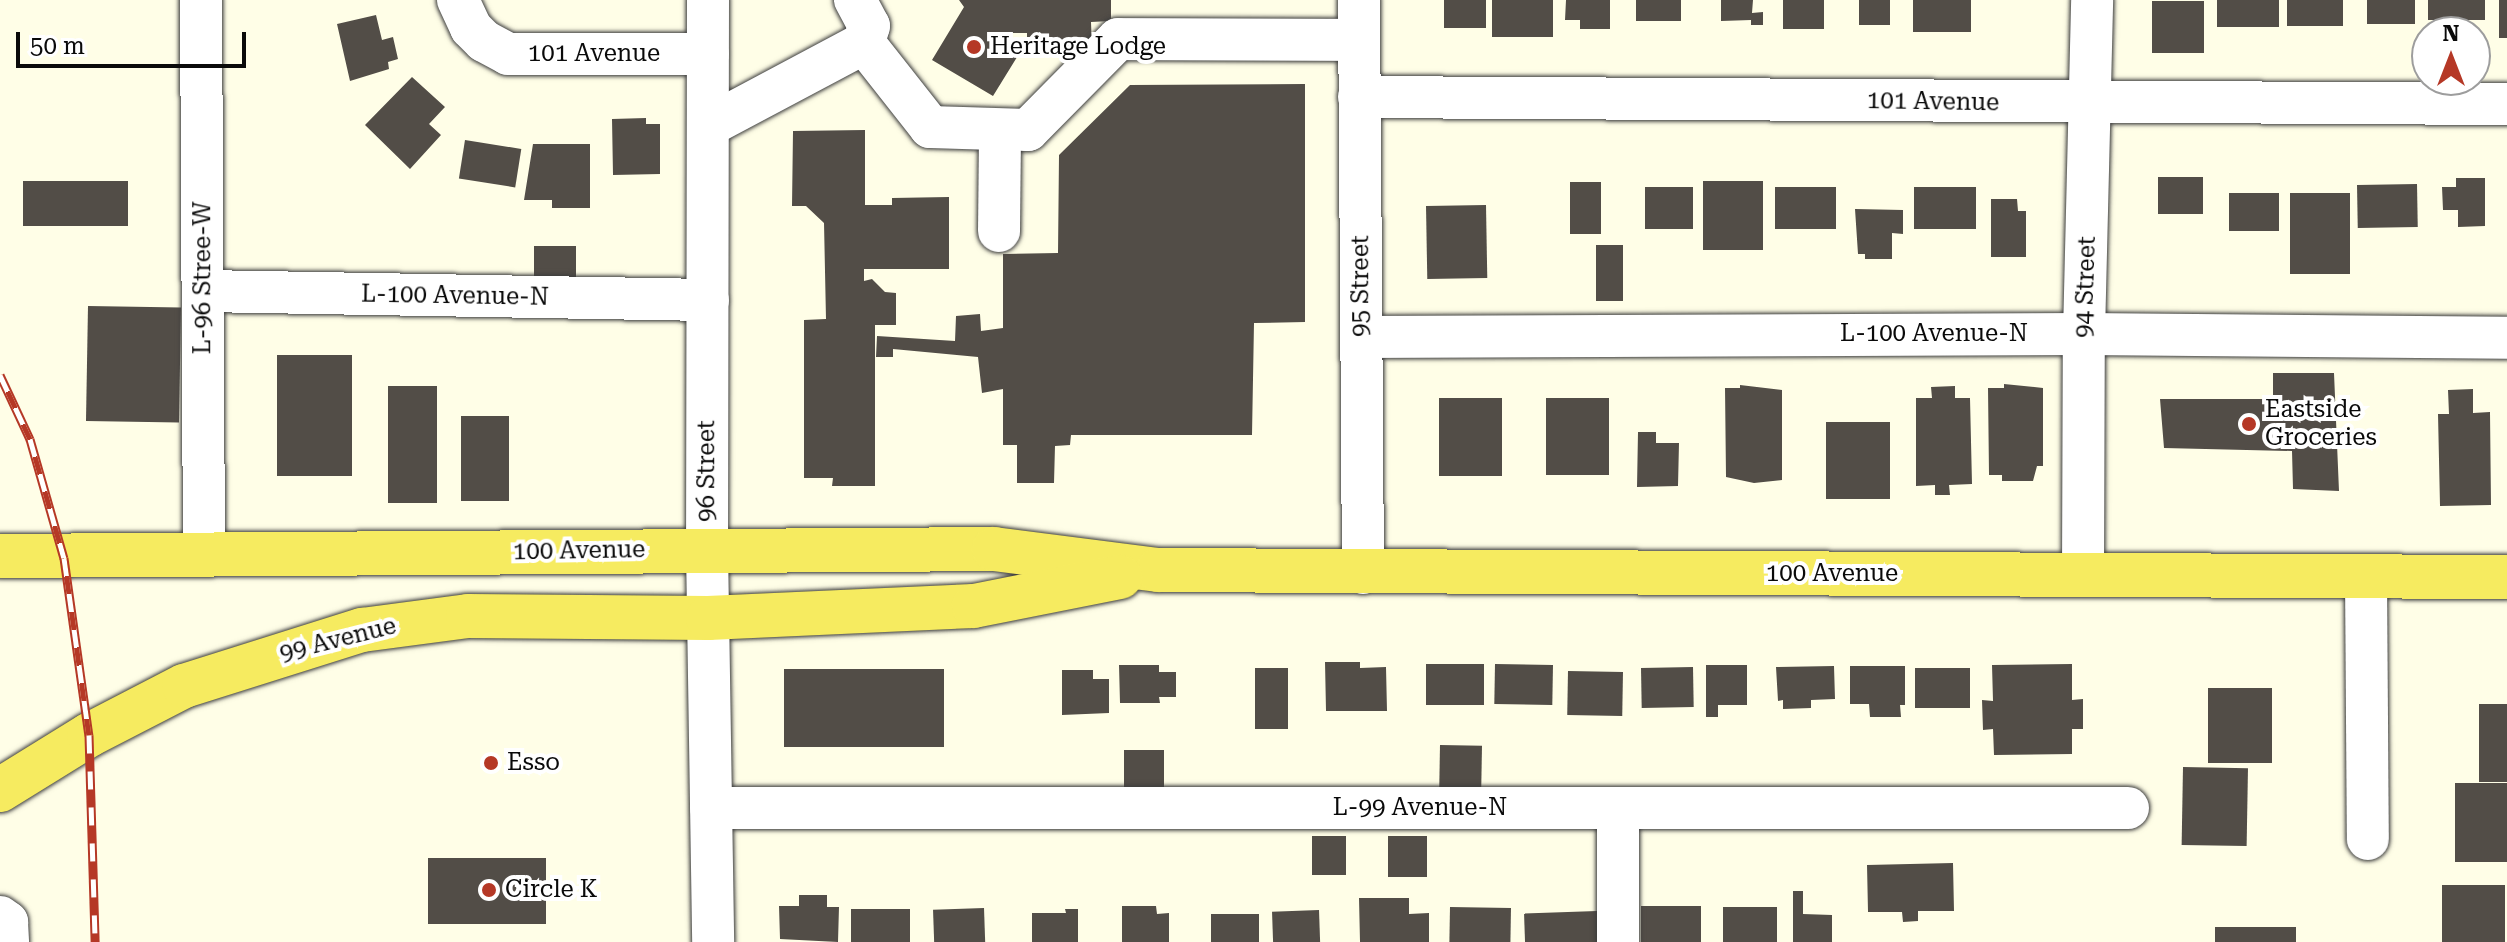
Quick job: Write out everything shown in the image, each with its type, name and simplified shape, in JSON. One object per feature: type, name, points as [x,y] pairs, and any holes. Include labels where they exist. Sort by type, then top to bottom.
[{"type":"main road","name":"100 Avenue","points":[[0,556],[994,549],[1158,570],[2507,577]]},
{"type":"main road","name":"100 Avenue","points":[[708,618],[974,606],[1158,570]]},
{"type":"main road","name":"99 Avenue","points":[[0,790],[89,735],[184,686],[362,630],[468,616],[708,618]]},
{"type":"street","name":"L-96 Stree-W","points":[[201,0],[204,556]]},
{"type":"street","name":"101 Avenue","points":[[458,0],[471,28],[484,41],[508,54],[708,54]]},
{"type":"street","name":"96 Street","points":[[708,0],[707,549],[713,942]]},
{"type":"street","points":[[708,126],[864,43],[869,26],[855,0]]},
{"type":"street","name":"94 Street","points":[[2083,574],[2084,334],[2092,104],[2092,0]]},
{"type":"street","points":[[864,43],[930,127],[1028,130],[1118,39],[1359,20]]},
{"type":"street","name":"95 Street","points":[[1359,20],[1363,573]]},
{"type":"street","name":"101 Avenue","points":[[1359,97],[2092,104],[2507,104]]},
{"type":"street","points":[[999,231],[1000,130]]},
{"type":"street","name":"L-100 Avenue-N","points":[[203,291],[708,300]]},
{"type":"street","name":"L-100 Avenue-N","points":[[1361,337],[2084,334],[2507,338]]},
{"type":"street","points":[[2366,576],[2368,839]]},
{"type":"street","name":"L-99 Avenue-N","points":[[711,808],[2128,808]]},
{"type":"street","points":[[1618,808],[1618,942]]},
{"type":"street","points":[[0,917],[7,922],[8,942]]},
{"type":"building","name":"Heritage Lodge","points":[[959,0],[1111,0],[1111,21],[1091,22],[1092,48],[1027,49],[1027,33],[1012,33],[1005,45],[1019,54],[993,96],[932,60],[964,7]]},
{"type":"building","points":[[1444,0],[1486,0],[1486,28],[1444,28]]},
{"type":"building","points":[[1492,0],[1553,0],[1553,37],[1492,37]]},
{"type":"building","points":[[1566,0],[1610,0],[1610,29],[1580,29],[1580,20],[1565,20]]},
{"type":"building","points":[[1636,0],[1681,0],[1681,21],[1636,21]]},
{"type":"building","points":[[1721,0],[1753,0],[1752,13],[1763,12],[1763,25],[1751,25],[1751,20],[1721,21]]},
{"type":"building","points":[[1783,0],[1824,0],[1824,29],[1783,29]]},
{"type":"building","points":[[1859,0],[1890,0],[1890,25],[1859,25]]},
{"type":"building","points":[[1913,0],[1971,0],[1971,32],[1913,32]]},
{"type":"building","points":[[2217,0],[2279,0],[2279,27],[2217,27]]},
{"type":"building","points":[[2287,0],[2343,0],[2343,26],[2287,26]]},
{"type":"building","points":[[2367,0],[2415,0],[2415,16],[2411,16],[2411,24],[2367,24]]},
{"type":"building","points":[[2428,0],[2485,0],[2485,16],[2428,16]]},
{"type":"building","points":[[2499,0],[2507,0],[2507,38],[2499,38]]},
{"type":"building","points":[[2152,1],[2204,1],[2204,53],[2152,53]]},
{"type":"building","points":[[376,15],[382,40],[393,37],[398,59],[388,62],[389,69],[350,81],[337,24]]},
{"type":"building","points":[[412,77],[445,107],[429,124],[441,135],[410,169],[365,125]]},
{"type":"building","points":[[1305,84],[1305,322],[1254,323],[1252,435],[1071,435],[1070,445],[1055,446],[1054,483],[1017,483],[1017,445],[1003,445],[1003,389],[982,393],[978,357],[893,349],[893,357],[876,357],[877,336],[955,341],[956,316],[980,314],[981,331],[1003,328],[1003,254],[1058,253],[1059,155],[1130,85]]},
{"type":"building","points":[[646,118],[646,124],[660,124],[660,174],[613,175],[612,119]]},
{"type":"building","points":[[865,130],[865,205],[892,205],[892,198],[949,197],[949,269],[864,269],[864,281],[872,279],[885,292],[896,293],[896,325],[875,325],[875,486],[832,486],[833,478],[804,478],[804,320],[826,319],[824,223],[806,206],[792,206],[793,131]]},
{"type":"building","points":[[465,140],[521,149],[515,187],[459,179]]},
{"type":"building","points":[[533,144],[590,144],[590,208],[552,208],[552,200],[524,200]]},
{"type":"building","points":[[2158,177],[2203,177],[2203,214],[2158,214]]},
{"type":"building","points":[[2456,178],[2485,178],[2485,226],[2458,227],[2458,210],[2443,210],[2442,187],[2456,187]]},
{"type":"building","points":[[23,181],[128,181],[128,226],[23,226]]},
{"type":"building","points":[[1703,181],[1763,181],[1763,250],[1703,250]]},
{"type":"building","points":[[1570,182],[1601,182],[1601,234],[1570,234]]},
{"type":"building","points":[[2417,184],[2418,227],[2358,228],[2357,185]]},
{"type":"building","points":[[1645,187],[1693,187],[1693,229],[1645,229]]},
{"type":"building","points":[[1775,187],[1836,187],[1836,229],[1775,229]]},
{"type":"building","points":[[1914,187],[1976,187],[1976,229],[1914,229]]},
{"type":"building","points":[[2229,193],[2279,193],[2279,231],[2229,231]]},
{"type":"building","points":[[2290,193],[2350,193],[2350,274],[2290,274]]},
{"type":"building","points":[[1991,199],[2017,199],[2018,211],[2026,211],[2026,257],[1991,257]]},
{"type":"building","points":[[1486,205],[1487,278],[1427,279],[1426,206]]},
{"type":"building","points":[[1855,209],[1903,210],[1903,234],[1892,233],[1892,259],[1865,259],[1865,254],[1858,254]]},
{"type":"building","points":[[1596,245],[1623,245],[1623,301],[1596,301]]},
{"type":"building","points":[[534,246],[576,246],[576,277],[534,277]]},
{"type":"building","points":[[88,306],[181,308],[179,423],[86,421]]},
{"type":"building","points":[[277,355],[352,355],[352,476],[277,476]]},
{"type":"building","name":"Eastside Groceries","points":[[2273,373],[2334,373],[2339,491],[2293,489],[2292,451],[2164,448],[2160,399],[2273,399]]},
{"type":"building","points":[[2004,384],[2043,388],[2043,466],[2037,466],[2033,481],[2002,481],[2002,475],[1989,475],[1988,388],[2004,388]]},
{"type":"building","points":[[1740,385],[1782,390],[1782,480],[1754,483],[1726,477],[1725,388],[1740,388]]},
{"type":"building","points":[[388,386],[437,386],[437,503],[388,503]]},
{"type":"building","points":[[1955,386],[1955,398],[1970,398],[1972,484],[1949,485],[1950,495],[1935,495],[1935,485],[1916,486],[1916,398],[1932,398],[1931,387]]},
{"type":"building","points":[[2473,389],[2473,413],[2490,412],[2491,505],[2440,506],[2438,414],[2449,414],[2448,390]]},
{"type":"building","points":[[1439,398],[1502,398],[1502,476],[1439,476]]},
{"type":"building","points":[[1546,398],[1609,398],[1609,475],[1546,475]]},
{"type":"building","points":[[461,416],[509,416],[509,501],[461,501]]},
{"type":"building","points":[[1826,422],[1890,422],[1890,499],[1826,499]]},
{"type":"building","points":[[1638,432],[1656,432],[1656,443],[1679,443],[1678,486],[1637,487]]},
{"type":"building","points":[[1325,662],[1360,662],[1360,668],[1386,667],[1387,711],[1326,711]]},
{"type":"building","points":[[1426,664],[1484,664],[1484,705],[1426,705]]},
{"type":"building","points":[[1495,664],[1553,665],[1552,705],[1494,704]]},
{"type":"building","points":[[2072,664],[2072,700],[2083,699],[2083,729],[2072,729],[2072,754],[1994,755],[1993,729],[1983,730],[1982,700],[1993,701],[1992,665]]},
{"type":"building","points":[[1119,665],[1159,665],[1159,672],[1176,672],[1176,697],[1159,697],[1160,703],[1120,703]]},
{"type":"building","points":[[1706,665],[1747,665],[1747,705],[1718,705],[1718,717],[1706,717]]},
{"type":"building","points":[[1834,666],[1835,699],[1811,700],[1811,708],[1783,709],[1783,700],[1778,701],[1776,667]]},
{"type":"building","points":[[1850,666],[1905,666],[1905,705],[1900,705],[1901,717],[1870,717],[1869,704],[1850,704]]},
{"type":"building","points":[[1693,667],[1694,707],[1642,708],[1641,668]]},
{"type":"building","points":[[1255,668],[1288,668],[1288,729],[1255,729]]},
{"type":"building","points":[[1915,668],[1970,668],[1970,708],[1915,708]]},
{"type":"building","points":[[784,669],[944,669],[944,747],[784,747]]},
{"type":"building","points":[[1062,670],[1093,670],[1093,679],[1109,679],[1109,713],[1062,715]]},
{"type":"building","points":[[1568,671],[1623,672],[1622,716],[1567,715]]},
{"type":"building","points":[[2208,688],[2272,688],[2272,763],[2208,763]]},
{"type":"building","points":[[2479,704],[2507,704],[2507,782],[2479,782]]},
{"type":"building","points":[[1440,745],[1482,746],[1481,792],[1439,791]]},
{"type":"building","points":[[1124,750],[1164,750],[1164,787],[1124,787]]},
{"type":"building","points":[[2183,767],[2248,768],[2247,846],[2182,845]]},
{"type":"building","points":[[2455,783],[2507,783],[2507,862],[2455,862]]},
{"type":"building","points":[[1312,836],[1346,836],[1346,875],[1312,875]]},
{"type":"building","points":[[1388,836],[1427,836],[1427,877],[1388,877]]},
{"type":"building","name":"Circle K","points":[[428,858],[546,858],[546,924],[428,924]]},
{"type":"building","points":[[1953,863],[1954,911],[1918,911],[1918,921],[1903,922],[1902,912],[1868,912],[1867,865]]},
{"type":"building","points":[[2442,885],[2505,885],[2505,942],[2442,942]]},
{"type":"building","points":[[1793,891],[1803,891],[1803,914],[1832,915],[1832,942],[1793,942]]},
{"type":"building","points":[[799,895],[827,895],[827,907],[839,907],[838,942],[780,939],[779,906],[799,906]]},
{"type":"building","points":[[1359,898],[1409,898],[1409,914],[1429,913],[1429,942],[1360,942]]},
{"type":"building","points":[[1122,906],[1156,906],[1157,914],[1169,913],[1169,942],[1122,942]]},
{"type":"building","points":[[1641,906],[1701,906],[1701,942],[1641,942]]},
{"type":"building","points":[[1450,907],[1511,908],[1510,942],[1449,942]]},
{"type":"building","points":[[1723,907],[1777,907],[1777,942],[1723,942]]},
{"type":"building","points":[[984,908],[985,942],[934,942],[933,910]]},
{"type":"building","points":[[851,909],[910,909],[910,942],[851,942]]},
{"type":"building","points":[[1065,909],[1078,909],[1078,942],[1032,942],[1032,913],[1066,913]]},
{"type":"building","points":[[1319,910],[1320,942],[1273,942],[1272,912]]},
{"type":"building","points":[[1597,911],[1598,942],[1525,942],[1524,914]]},
{"type":"building","points":[[1211,914],[1259,914],[1259,942],[1211,942]]},
{"type":"building","points":[[2215,927],[2296,927],[2296,942],[2215,942]]},
{"type":"railway","points":[[0,375],[30,439],[64,558],[89,735],[95,942]]},
{"type":"place","name":"Heritage Lodge","points":[[974,47]]},
{"type":"place","name":"Eastside Groceries","points":[[2249,424]]},
{"type":"place","name":"Esso","points":[[491,763]]},
{"type":"place","name":"Circle K","points":[[489,890]]}]
